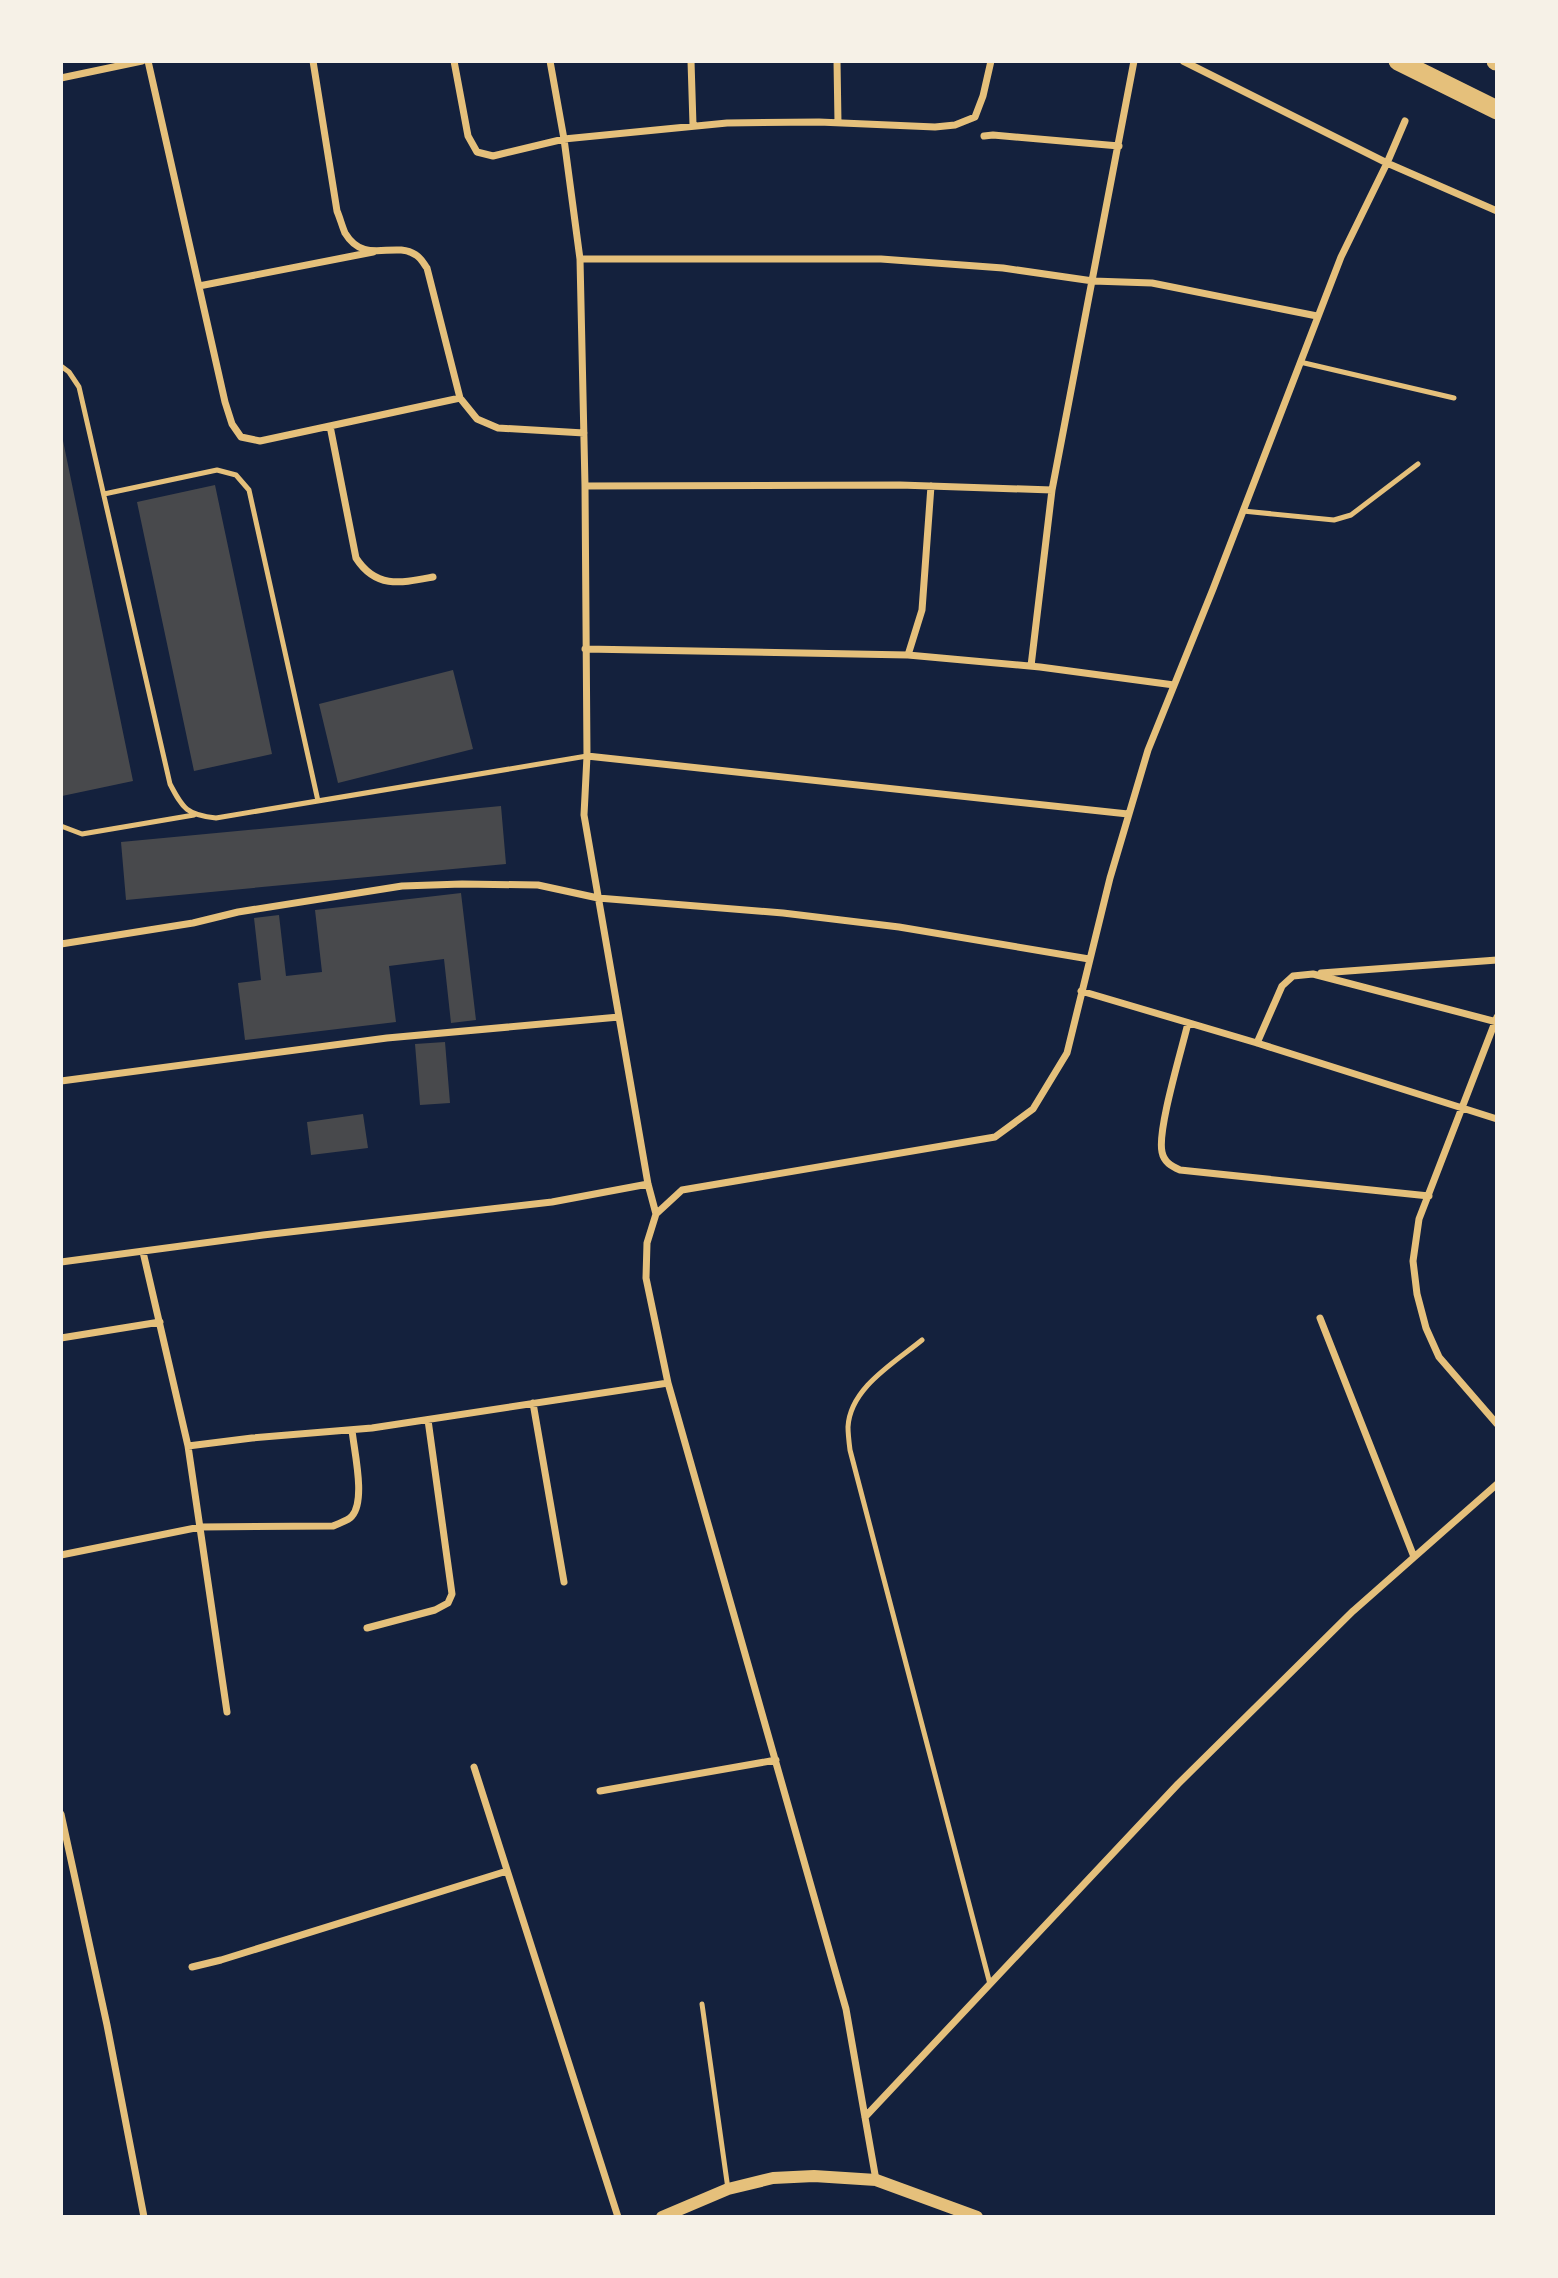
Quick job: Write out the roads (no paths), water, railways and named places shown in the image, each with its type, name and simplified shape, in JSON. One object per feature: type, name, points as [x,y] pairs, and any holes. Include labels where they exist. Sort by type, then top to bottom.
[{"type":"highway","points":[[1398,61],[1497,110]]},
{"type":"street","points":[[61,78],[142,61]]},
{"type":"street","points":[[148,61],[225,402],[232,424],[241,437],[260,441],[460,398]]},
{"type":"street","points":[[313,61],[337,211],[345,233],[356,245],[373,252]]},
{"type":"street","points":[[454,61],[468,136],[477,152],[493,156],[564,139],[693,125],[838,122],[935,127],[955,125],[975,117],[984,96],[991,61]]},
{"type":"street","points":[[550,61],[564,139],[580,259],[587,757],[584,815],[648,1184],[656,1214]]},
{"type":"street","points":[[691,61],[693,125]]},
{"type":"street","points":[[837,61],[838,122]]},
{"type":"street","points":[[1031,666],[1052,490],[1134,61]]},
{"type":"street","points":[[1183,61],[1387,163],[1497,211]]},
{"type":"street","points":[[876,2180],[846,2009],[668,1383],[646,1278],[647,1243],[656,1214],[682,1190],[995,1137],[1033,1109],[1067,1053],[1089,959],[1148,750],[1341,257],[1405,121]]},
{"type":"street","points":[[984,136],[1119,146]]},
{"type":"street","points":[[199,286],[373,252],[403,250],[418,256],[427,268],[460,398],[477,419],[498,428],[584,433]]},
{"type":"street","points":[[580,259],[881,259],[1003,268],[1093,281],[1152,283],[1317,316]]},
{"type":"street","points":[[330,426],[356,558],[364,570],[378,578],[397,583],[433,577]]},
{"type":"street","points":[[585,486],[931,486],[1052,490]]},
{"type":"street","points":[[908,655],[922,610],[931,486]]},
{"type":"street","points":[[586,649],[908,655],[1031,666],[1174,685]]},
{"type":"street","points":[[587,757],[1128,814]]},
{"type":"street","points":[[61,944],[402,886],[538,885],[598,898],[783,913],[899,926],[1089,959]]},
{"type":"street","points":[[1257,1043],[1282,986],[1293,976],[1497,960]]},
{"type":"street","points":[[1313,974],[1496,1021],[1419,1219],[1413,1261],[1417,1294],[1426,1328],[1439,1357],[1497,1424]]},
{"type":"street","points":[[1081,992],[1257,1043],[1497,1119]]},
{"type":"street","points":[[61,1081],[387,1038],[619,1017]]},
{"type":"street","points":[[1188,1023],[1163,1131],[1162,1152],[1168,1164],[1180,1170],[1429,1196]]},
{"type":"street","points":[[61,1262],[263,1235],[552,1202],[648,1184]]},
{"type":"street","points":[[143,1252],[188,1446],[227,1712]]},
{"type":"street","points":[[1320,1318],[1414,1557]]},
{"type":"street","points":[[61,1338],[160,1322]]},
{"type":"street","points":[[188,1446],[352,1430],[668,1383]]},
{"type":"street","points":[[533,1403],[564,1582]]},
{"type":"street","points":[[367,1628],[435,1610],[448,1604],[452,1594],[428,1420]]},
{"type":"street","points":[[61,1555],[200,1527],[333,1526],[351,1518],[358,1506],[352,1430]]},
{"type":"street","points":[[865,2117],[1178,1784],[1353,1611],[1497,1484]]},
{"type":"street","points":[[600,1791],[776,1760]]},
{"type":"street","points":[[474,1767],[618,2217]]},
{"type":"street","points":[[61,1814],[107,2025],[144,2217]]},
{"type":"street","points":[[192,1966],[221,1960],[508,1871]]},
{"type":"street","points":[[662,2217],[728,2189],[773,2178],[814,2176],[876,2180],[977,2217]]},
{"type":"lane","points":[[1300,362],[1454,398]]},
{"type":"lane","points":[[61,366],[69,372],[79,387],[170,784],[181,805],[194,815]]},
{"type":"lane","points":[[1243,511],[1334,520],[1351,515],[1418,464]]},
{"type":"lane","points":[[104,494],[217,470],[236,475],[249,490],[318,801]]},
{"type":"lane","points":[[61,826],[82,834],[194,815],[216,818],[587,757]]},
{"type":"lane","points":[[922,1340],[868,1385],[855,1403],[848,1426],[850,1450],[990,1984]]},
{"type":"lane","points":[[702,2004],[728,2189]]}]
